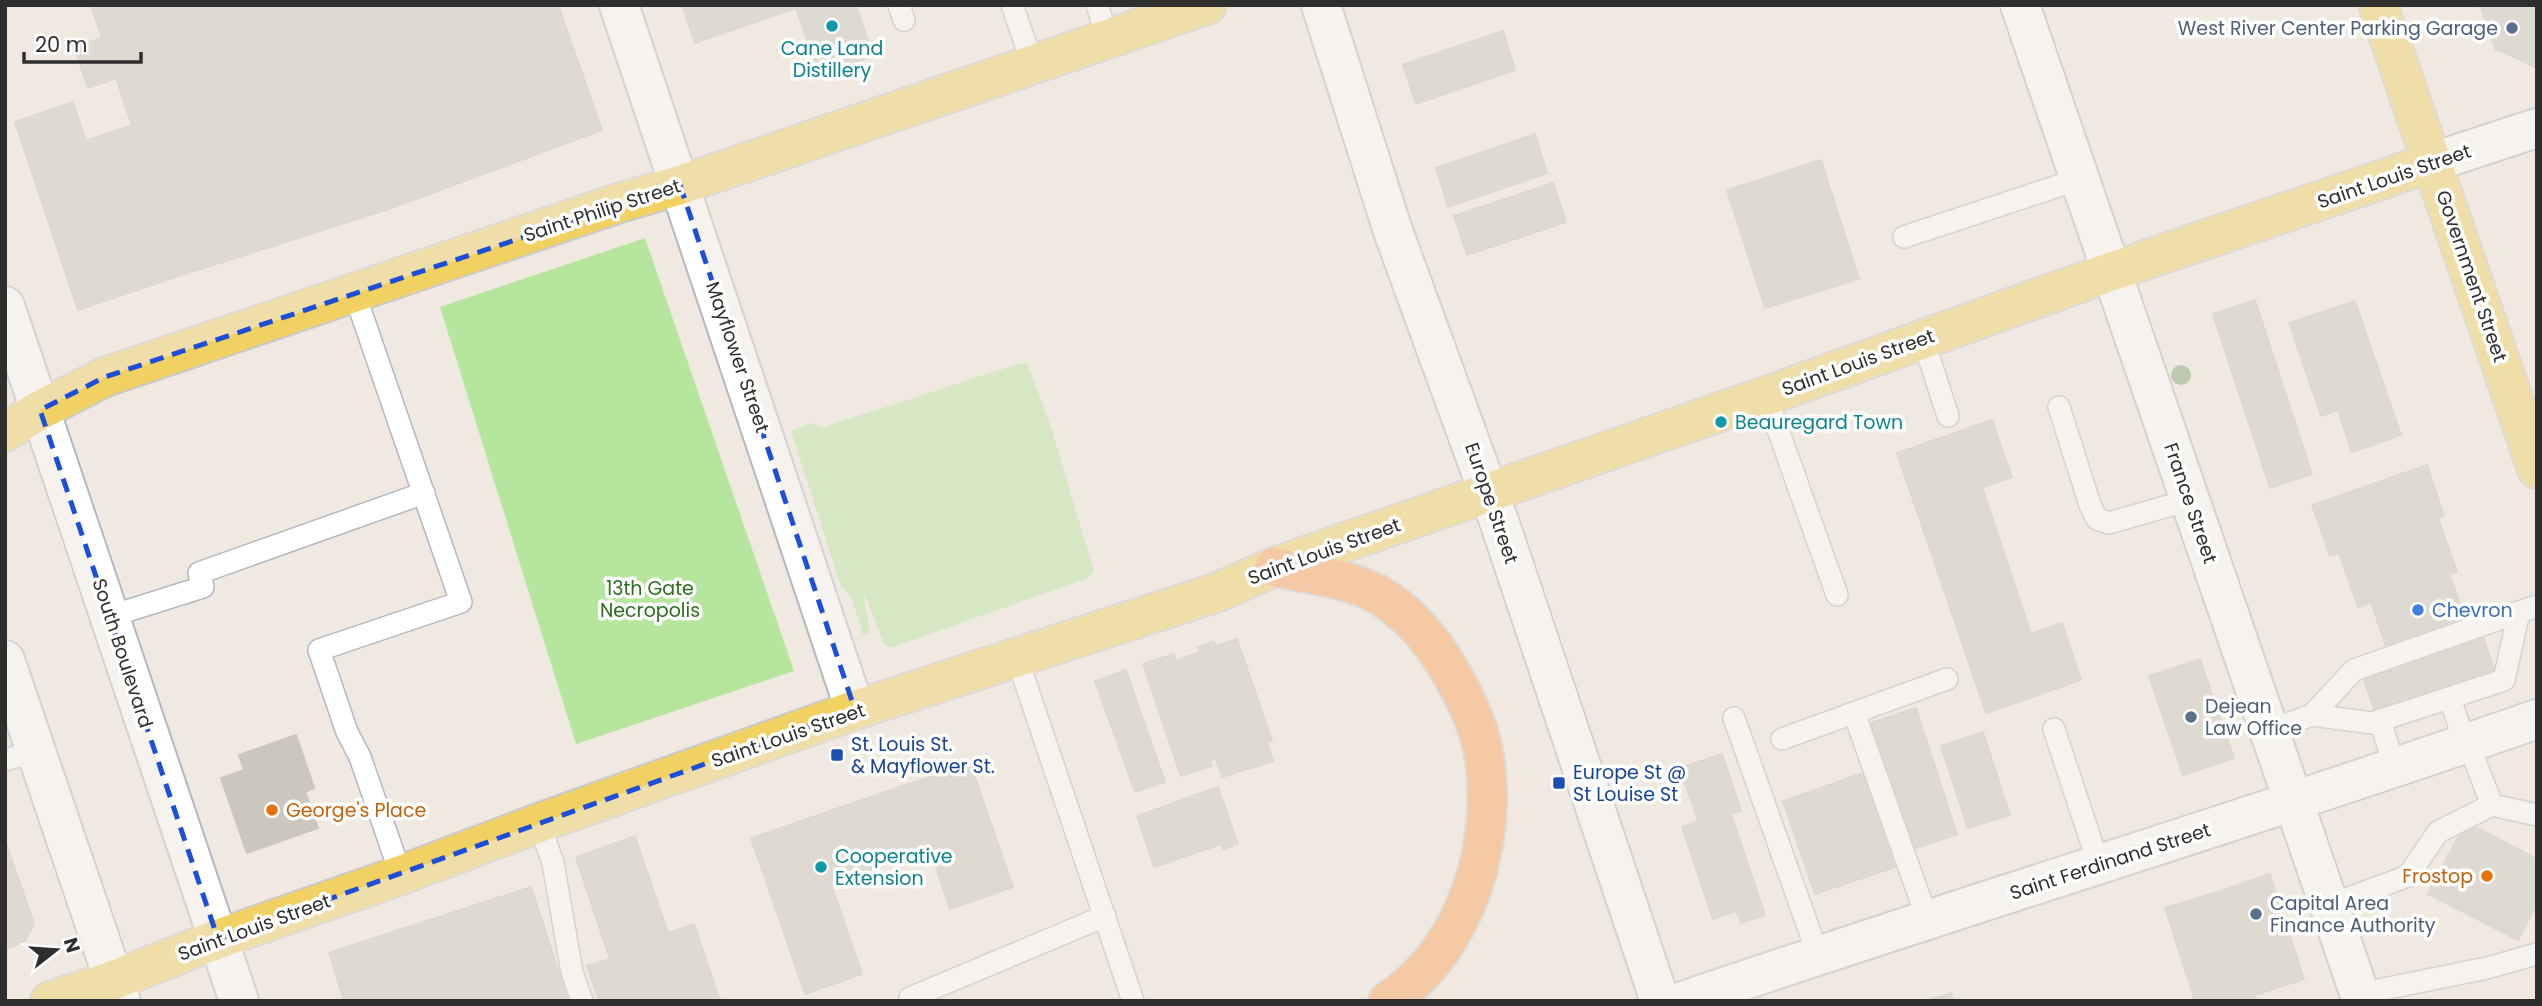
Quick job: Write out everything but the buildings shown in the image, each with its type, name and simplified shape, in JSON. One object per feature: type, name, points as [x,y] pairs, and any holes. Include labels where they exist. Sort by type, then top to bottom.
[{"type":"highway","points":[[1274,566],[1338,581],[1377,594],[1411,619],[1435,647],[1456,681],[1483,749],[1487,794],[1486,840],[1466,902],[1450,936],[1429,963],[1404,991],[1388,1001]]},
{"type":"main road","name":"Saint Philip Street","points":[[5,432],[40,410],[105,377],[619,203],[680,186],[1033,65],[1103,22],[1207,5]]},
{"type":"main road","name":"Government Street","points":[[2378,5],[2537,469]]},
{"type":"main road","name":"Saint Louis Street","points":[[50,1001],[117,991],[218,939],[539,823],[855,710],[1218,592],[1274,566],[1766,396],[2110,272],[2433,162]]},
{"type":"street","name":"Mayflower Street","points":[[619,5],[855,710]]},
{"type":"street","name":"Europe Street","points":[[1321,5],[1393,231],[1489,493],[1660,1001]]},
{"type":"street","name":"France Street","points":[[2020,5],[2361,997]]},
{"type":"street","name":"Saint Louis Street","points":[[2433,162],[2537,128]]},
{"type":"street","name":"South Boulevard","points":[[5,306],[239,1001]]},
{"type":"street","points":[[5,660],[21,756],[117,991]]},
{"type":"street","name":"Saint Ferdinand Street","points":[[1683,1001],[1927,918],[2295,802],[2537,719]]},
{"type":"lane","points":[[1012,5],[1033,65]]},
{"type":"lane","points":[[1905,237],[2079,179]]},
{"type":"lane","points":[[354,292],[461,601],[319,650],[401,875]]},
{"type":"lane","points":[[1923,339],[1948,416]]},
{"type":"lane","points":[[1766,396],[1837,595]]},
{"type":"lane","points":[[2059,407],[2090,505],[2098,519],[2109,523],[2189,500]]},
{"type":"lane","points":[[111,616],[203,587],[199,573],[424,494]]},
{"type":"lane","points":[[2312,715],[2354,670],[2426,650],[2528,609]]},
{"type":"lane","points":[[2270,730],[2312,715],[2372,723],[2444,696],[2504,680],[2528,609]]},
{"type":"lane","points":[[1017,658],[1133,1001]]},
{"type":"lane","points":[[1782,739],[1947,679]]},
{"type":"lane","points":[[2444,696],[2492,805]]},
{"type":"lane","points":[[1854,713],[1927,918]]},
{"type":"lane","points":[[1734,718],[1818,955]]},
{"type":"lane","points":[[2380,720],[2395,768]]},
{"type":"lane","points":[[2054,729],[2099,865]]},
{"type":"lane","points":[[2330,905],[2408,876],[2438,832],[2492,805],[2537,815]]},
{"type":"lane","points":[[539,823],[552,863],[572,972],[582,1001]]},
{"type":"lane","points":[[910,998],[1105,916]]},
{"type":"lane","points":[[2361,997],[2537,954]]},
{"type":"highlighted area","points":[[680,185],[855,710],[218,939],[40,410],[105,377]]},
{"type":"green space","name":"13th Gate Necropolis","points":[[645,238],[794,671],[576,744],[440,307]]},
{"type":"green space","points":[[1027,363],[1051,427],[1094,572],[1088,578],[890,648],[884,644],[863,590],[870,633],[863,635],[852,599],[841,586],[791,431],[810,423],[824,427]]},
{"type":"place","name":"Cane Land Distillery","points":[[832,26]]},
{"type":"place","name":"West River Center Parking Garage","points":[[2512,28]]},
{"type":"place","name":"Beauregard Town","points":[[1721,422]]},
{"type":"place","name":"Chevron","points":[[2418,610]]},
{"type":"place","name":"Dejean Law Office","points":[[2191,717]]},
{"type":"place","name":"St. Louis St. & Mayflower St.","points":[[837,755]]},
{"type":"place","name":"Europe St @ St Louise St","points":[[1559,783]]},
{"type":"place","name":"George's Place","points":[[272,810]]},
{"type":"place","name":"Cooperative Extension","points":[[821,867]]},
{"type":"place","name":"Frostop","points":[[2487,876]]},
{"type":"place","name":"Capital Area Finance Authority","points":[[2256,914]]}]
